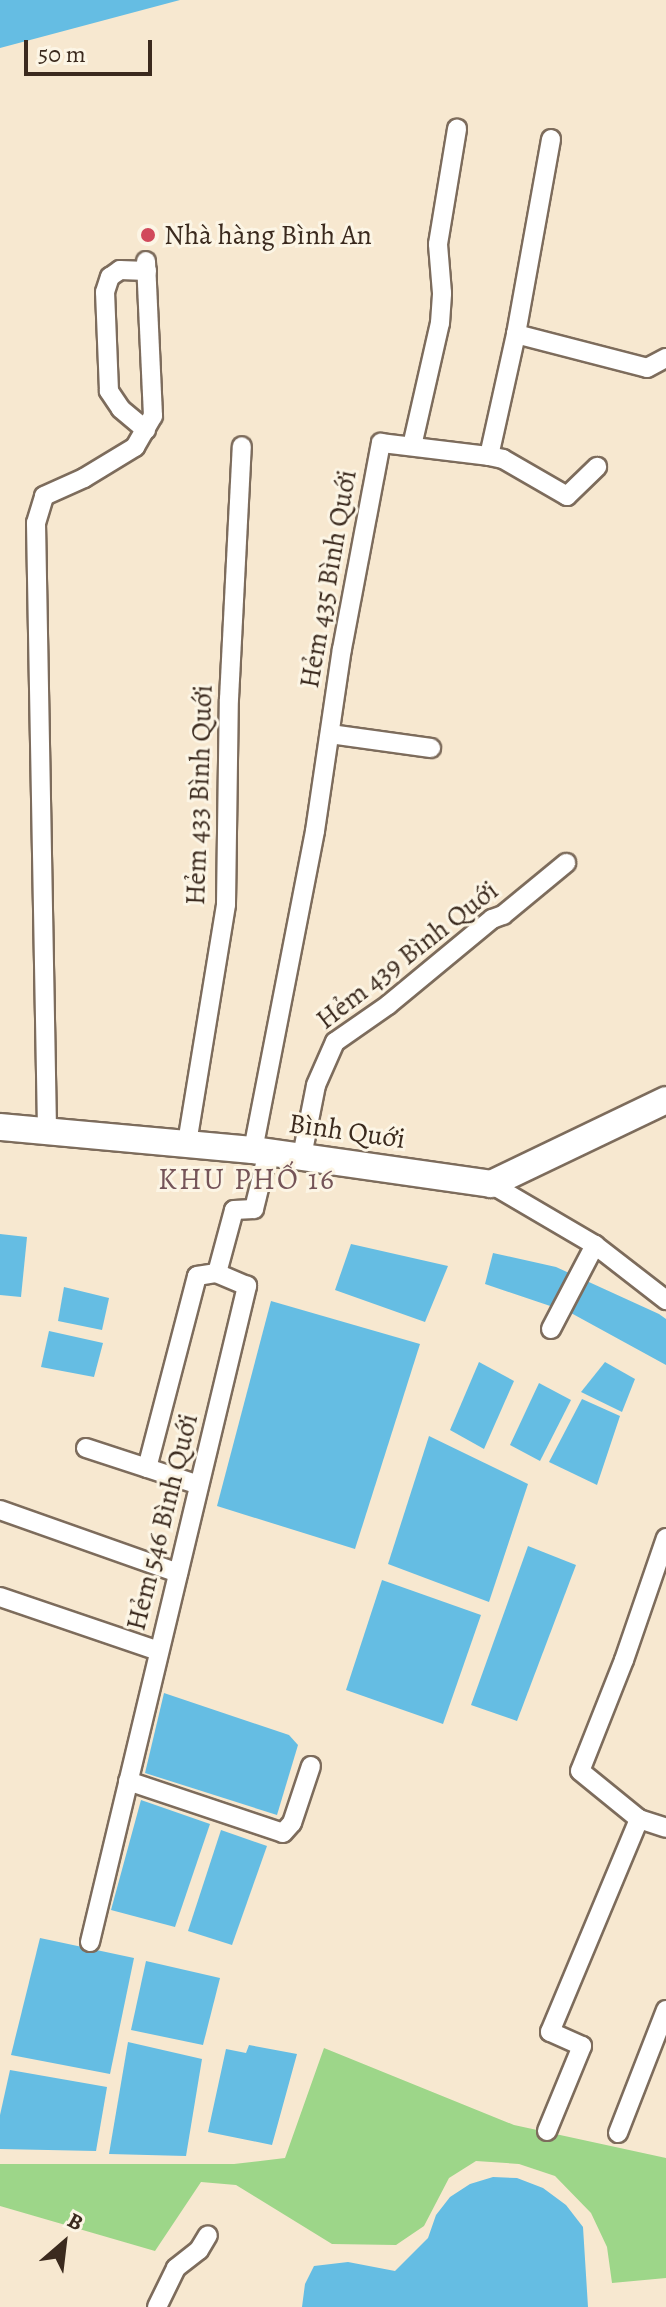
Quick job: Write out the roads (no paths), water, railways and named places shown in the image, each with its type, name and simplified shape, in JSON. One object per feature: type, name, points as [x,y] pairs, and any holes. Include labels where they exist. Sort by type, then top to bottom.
[{"type":"main road","points":[[491,1184],[666,1100]]},
{"type":"main road","name":"Bình Quới","points":[[0,1127],[261,1151],[491,1184]]},
{"type":"street","points":[[412,446],[440,323],[438,244],[457,129]]},
{"type":"street","points":[[489,456],[516,334],[551,139]]},
{"type":"street","points":[[47,1129],[36,523],[44,496],[84,478],[135,447],[146,430],[153,416],[146,266],[120,270],[110,277],[105,292],[109,391],[121,409],[146,430]]},
{"type":"street","points":[[516,334],[647,368],[666,358]]},
{"type":"street","name":"Hẻm 435 Bình Quới","points":[[261,1151],[381,443],[503,459],[567,496],[576,491],[597,467]]},
{"type":"street","name":"Hẻm 433 Bình Quới","points":[[187,1143],[226,904],[229,699],[242,446]]},
{"type":"street","points":[[330,734],[431,748]]},
{"type":"street","name":"Hẻm 439 Bình Quới","points":[[302,1156],[316,1085],[335,1042],[566,863]]},
{"type":"street","points":[[147,1468],[197,1276],[217,1273],[234,1210],[254,1209],[261,1151]]},
{"type":"street","points":[[491,1184],[595,1245],[666,1300]]},
{"type":"street","points":[[555,1322],[595,1245]]},
{"type":"street","name":"Hẻm 546 Bình Quới","points":[[90,1942],[247,1286],[217,1273]]},
{"type":"street","points":[[86,1448],[199,1485]]},
{"type":"street","points":[[0,1510],[178,1573]]},
{"type":"street","points":[[666,1538],[624,1660],[580,1771],[639,1819],[666,1828]]},
{"type":"street","points":[[0,1597],[159,1651]]},
{"type":"street","points":[[128,1781],[283,1833],[292,1823],[311,1766]]},
{"type":"street","points":[[547,2131],[582,2046],[550,2032],[639,1819]]},
{"type":"street","points":[[618,2133],[666,2010]]},
{"type":"street","points":[[157,2307],[176,2268],[199,2250],[208,2235]]},
{"type":"water","points":[[0,0],[180,0],[0,48]]},
{"type":"water","points":[[0,1234],[27,1237],[21,1297],[0,1295]]},
{"type":"water","points":[[351,1244],[448,1266],[425,1322],[335,1290]]},
{"type":"water","points":[[493,1253],[556,1267],[659,1314],[666,1319],[666,1365],[571,1313],[485,1284]]},
{"type":"water","points":[[64,1287],[109,1298],[102,1330],[58,1321]]},
{"type":"water","points":[[271,1301],[420,1344],[355,1549],[217,1506]]},
{"type":"water","points":[[49,1331],[103,1343],[94,1377],[41,1367]]},
{"type":"water","points":[[479,1362],[514,1381],[484,1449],[450,1430]]},
{"type":"water","points":[[605,1362],[635,1379],[622,1412],[581,1392]]},
{"type":"water","points":[[539,1383],[571,1400],[540,1461],[510,1445]]},
{"type":"water","points":[[582,1399],[620,1416],[597,1485],[549,1462]]},
{"type":"water","points":[[429,1436],[528,1484],[489,1602],[388,1564]]},
{"type":"water","points":[[528,1546],[576,1565],[517,1721],[471,1705]]},
{"type":"water","points":[[382,1580],[481,1615],[443,1724],[346,1690]]},
{"type":"water","points":[[164,1693],[289,1735],[298,1745],[277,1815],[145,1773]]},
{"type":"water","points":[[141,1800],[210,1824],[175,1927],[111,1910]]},
{"type":"water","points":[[221,1830],[267,1846],[232,1945],[188,1931]]},
{"type":"water","points":[[40,1938],[134,1958],[110,2074],[11,2055]]},
{"type":"water","points":[[146,1961],[220,1978],[203,2045],[131,2030]]},
{"type":"water","points":[[128,2042],[202,2059],[186,2156],[109,2154]]},
{"type":"water","points":[[249,2045],[297,2054],[272,2145],[208,2132],[226,2049],[246,2053]]},
{"type":"water","points":[[10,2070],[107,2087],[96,2151],[0,2149],[0,2115]]},
{"type":"water","points":[[493,2177],[517,2178],[543,2188],[566,2205],[583,2227],[588,2307],[302,2307],[305,2284],[314,2266],[348,2262],[395,2271],[428,2238],[436,2215],[450,2197],[470,2184]]},
{"type":"place","name":"Nhà hàng Bình An","points":[[148,235]]},
{"type":"district","name":"KHU PHỐ 16","points":[[247,1179]]}]
